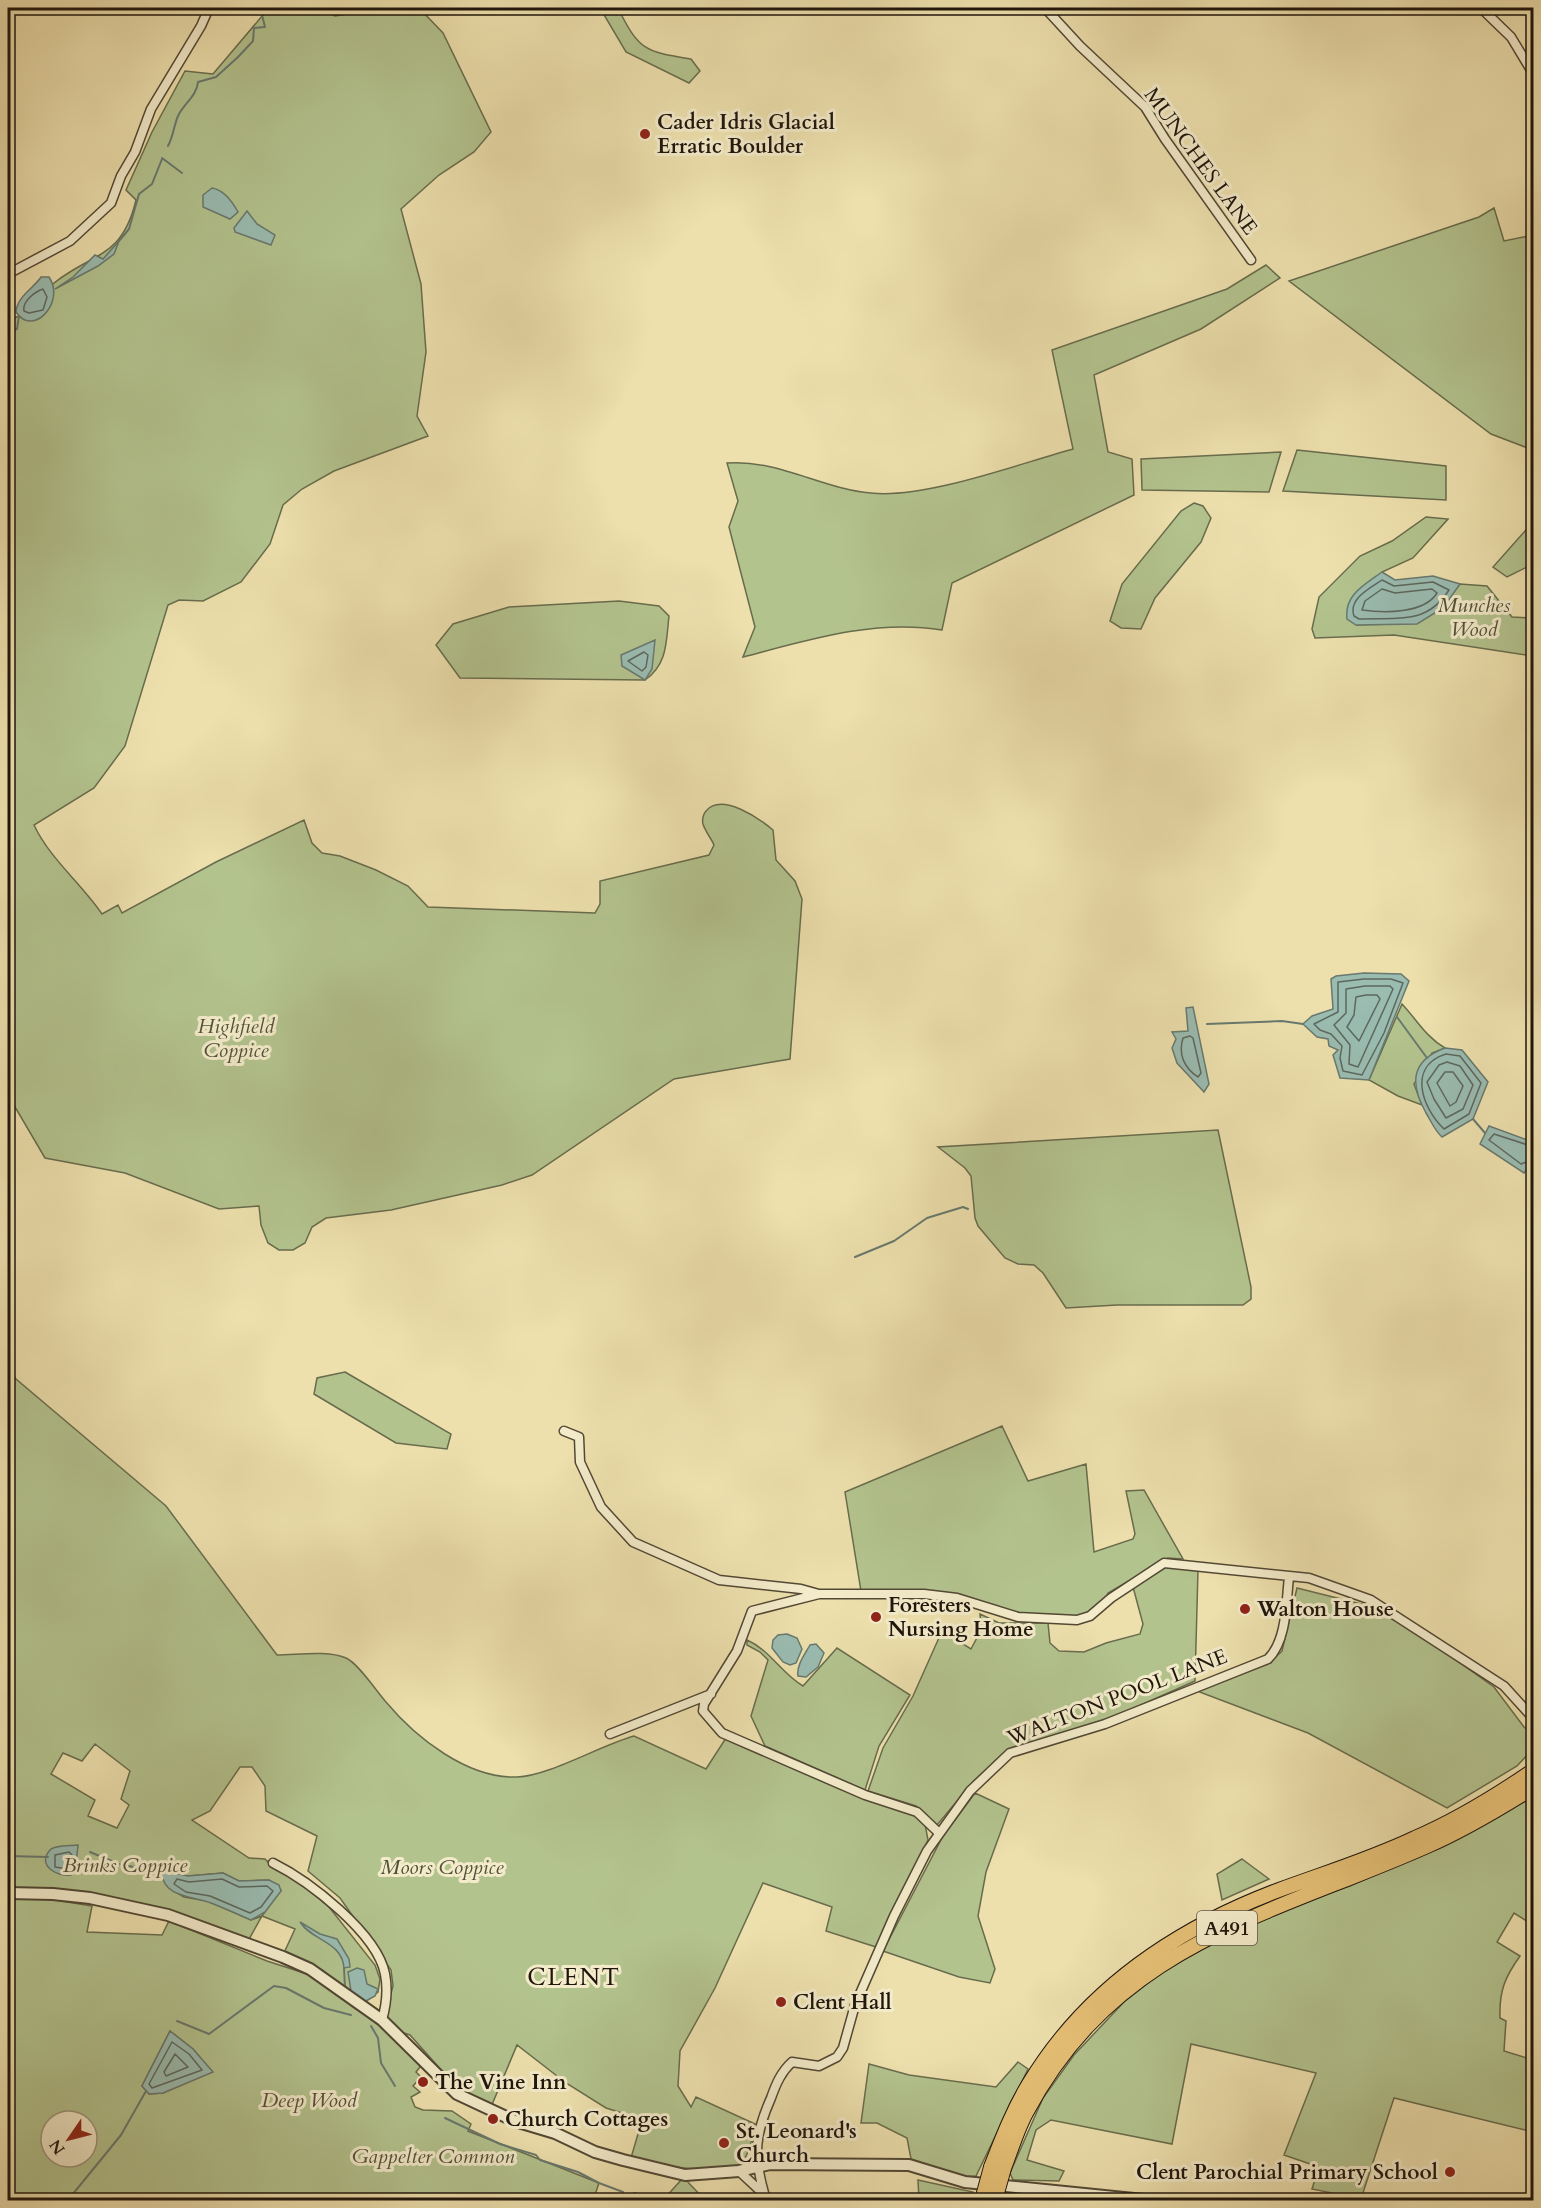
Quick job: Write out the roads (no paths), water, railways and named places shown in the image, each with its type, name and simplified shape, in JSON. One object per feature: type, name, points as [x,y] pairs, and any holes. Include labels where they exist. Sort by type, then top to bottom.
[{"type":"highway","name":"A491","points":[[995,2200],[998,2167],[1009,2123],[1028,2085],[1070,2027],[1104,1992],[1152,1953],[1200,1925],[1277,1891],[1415,1839],[1475,1807],[1533,1770]]},
{"type":"highway","name":"A491","points":[[982,2200],[1026,2114],[1065,2054],[1110,2003],[1158,1966],[1196,1942],[1272,1907],[1441,1840],[1533,1787]]},
{"type":"street","points":[[8,274],[70,241],[111,203],[121,176],[135,152],[151,109],[201,26],[208,8]]},
{"type":"street","name":"MUNCHES LANE","points":[[1045,8],[1080,46],[1146,107],[1165,139],[1251,260]]},
{"type":"street","points":[[1481,8],[1511,37],[1533,75]]},
{"type":"street","points":[[564,1431],[579,1437],[580,1462],[601,1507],[633,1542],[719,1580],[801,1589],[819,1594]]},
{"type":"street","points":[[938,1832],[917,1812],[865,1795],[722,1733],[703,1711],[704,1704],[737,1651],[752,1611],[819,1594],[935,1595],[957,1598],[1018,1617],[1077,1620],[1090,1616],[1111,1598],[1164,1563],[1309,1578],[1371,1600],[1449,1653],[1504,1686],[1533,1719]]},
{"type":"street","name":"WALTON POOL LANE","points":[[760,2166],[756,2150],[756,2136],[780,2075],[792,2062],[819,2066],[837,2057],[843,2048],[855,2005],[894,1916],[938,1832],[970,1791],[1010,1753],[1105,1724],[1268,1659],[1275,1652],[1283,1628],[1289,1577]]},
{"type":"street","points":[[610,1734],[712,1694]]},
{"type":"street","points":[[273,1863],[295,1875],[341,1909],[379,1958],[385,1972],[387,1989],[382,2020]]},
{"type":"street","points":[[8,1893],[90,1898],[168,1915],[310,1969],[382,2020],[457,2094],[478,2106],[622,2160],[685,2175],[739,2171],[760,2166],[909,2165],[965,2182],[1144,2200]]},
{"type":"street","points":[[760,2166],[767,2197]]},
{"type":"street","points":[[739,2171],[767,2197]]},
{"type":"water","points":[[212,188],[224,194],[236,208],[238,212],[230,219],[203,207],[203,195]]},
{"type":"water","points":[[247,211],[257,224],[275,235],[271,245],[235,232],[234,228]]},
{"type":"water","points":[[119,241],[114,254],[98,266],[55,289],[73,277],[95,255],[103,259]]},
{"type":"water","points":[[41,277],[49,277],[53,287],[51,306],[38,319],[31,321],[23,319],[16,312],[19,301]]},
{"type":"water","points":[[1382,572],[1395,580],[1433,576],[1460,584],[1443,608],[1417,624],[1356,625],[1347,619],[1349,603],[1362,586]]},
{"type":"water","points":[[655,640],[652,669],[645,680],[622,666],[621,655]]},
{"type":"water","points":[[1364,973],[1401,974],[1409,981],[1369,1080],[1340,1078],[1333,1055],[1338,1050],[1329,1046],[1328,1039],[1317,1037],[1303,1024],[1312,1016],[1333,1009],[1331,979],[1336,976]]},
{"type":"water","points":[[1193,1007],[1209,1084],[1204,1092],[1177,1063],[1172,1048],[1176,1039],[1172,1032],[1188,1031],[1186,1008]]},
{"type":"water","points":[[1445,1048],[1462,1050],[1488,1082],[1473,1119],[1442,1137],[1433,1126],[1421,1102],[1417,1092],[1416,1074],[1425,1060],[1433,1053]]},
{"type":"water","points":[[1489,1126],[1533,1142],[1533,1161],[1524,1173],[1480,1144]]},
{"type":"water","points":[[787,1634],[797,1638],[802,1649],[796,1663],[790,1665],[783,1662],[772,1648],[773,1640],[778,1635]]},
{"type":"water","points":[[816,1644],[824,1653],[818,1667],[806,1677],[798,1676],[798,1668],[803,1656],[810,1645]]},
{"type":"water","points":[[78,1845],[76,1865],[71,1875],[55,1872],[47,1865],[46,1856],[52,1848]]},
{"type":"water","points":[[166,1871],[188,1876],[223,1873],[239,1881],[269,1880],[279,1885],[281,1891],[265,1912],[251,1920],[211,1903],[173,1892],[164,1881],[162,1873]]},
{"type":"water","points":[[300,1922],[320,1934],[337,1939],[349,1959],[350,1967],[344,1968],[338,1952]]},
{"type":"water","points":[[357,1968],[364,1970],[367,1984],[378,1989],[375,1996],[364,2002],[351,1991],[348,1972]]},
{"type":"water","points":[[170,2031],[193,2049],[213,2072],[163,2093],[149,2094],[142,2086]]},
{"type":"waterway","points":[[168,146],[177,118],[193,95],[198,82],[216,77],[253,41],[254,28],[265,27],[262,15],[264,8]]},
{"type":"waterway","points":[[162,158],[182,173]]},
{"type":"waterway","points":[[119,241],[129,229],[139,194],[152,184],[162,159]]},
{"type":"waterway","points":[[8,333],[17,329],[19,316]]},
{"type":"waterway","points":[[1397,1017],[1427,1058]]},
{"type":"waterway","points":[[1207,1024],[1282,1021],[1303,1024]]},
{"type":"waterway","points":[[1473,1119],[1485,1133]]},
{"type":"waterway","points":[[855,1257],[894,1241],[927,1218],[963,1207],[968,1209]]},
{"type":"waterway","points":[[90,1852],[119,1864],[162,1873]]},
{"type":"waterway","points":[[8,1856],[48,1857]]},
{"type":"waterway","points":[[344,1968],[345,1988]]},
{"type":"waterway","points":[[177,2021],[209,2034],[274,1986],[286,1988],[324,2008],[351,2015]]},
{"type":"waterway","points":[[371,2026],[378,2038],[381,2063],[395,2086]]},
{"type":"waterway","points":[[68,2200],[121,2135],[146,2091]]},
{"type":"waterway","points":[[445,2118],[500,2144],[536,2155],[540,2160],[578,2172],[623,2192]]},
{"type":"waterway","points":[[634,2193],[653,2198]]},
{"type":"waterway","points":[[778,2197],[781,2200]]},
{"type":"place","name":"Cader Idris Glacial Erratic Boulder","points":[[645,134]]},
{"type":"place","name":"Walton House","points":[[1245,1609]]},
{"type":"place","name":"Foresters Nursing Home","points":[[876,1617]]},
{"type":"place","name":"Clent Hall","points":[[781,2002]]},
{"type":"place","name":"The Vine Inn","points":[[423,2082]]},
{"type":"place","name":"Church Cottages","points":[[493,2119]]},
{"type":"place","name":"St. Leonard's Church","points":[[724,2143]]},
{"type":"place","name":"Clent Parochial Primary School","points":[[1450,2172]]},
{"type":"district","name":"CLENT","points":[[574,1977]]},
{"type":"park label","name":"Munches Wood","points":[[1474,617]]},
{"type":"park label","name":"Highfield Coppice","points":[[236,1038]]},
{"type":"park label","name":"Brinks Coppice","points":[[125,1865]]},
{"type":"park label","name":"Moors Coppice","points":[[442,1867]]},
{"type":"park label","name":"Deep Wood","points":[[309,2100]]},
{"type":"park label","name":"Gappelter Common","points":[[433,2156]]}]
